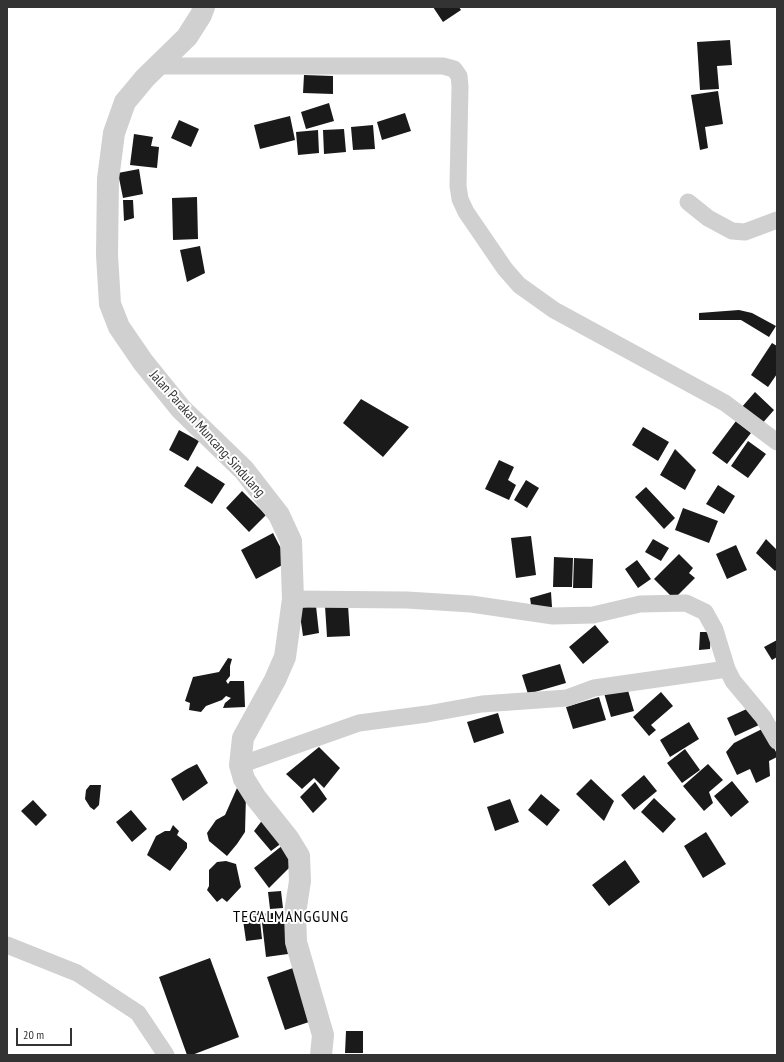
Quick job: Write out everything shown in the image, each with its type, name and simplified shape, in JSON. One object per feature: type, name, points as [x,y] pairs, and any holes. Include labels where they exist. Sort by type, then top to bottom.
[{"type":"street","name":"Jalan Parakan Muncang-Sindulang","points":[[204,7],[201,15],[187,37],[157,66],[125,102],[114,134],[108,179],[106,255],[110,304],[118,328],[148,368],[181,409],[244,470],[279,515],[291,541],[293,599],[285,657],[244,738],[240,765],[244,779],[256,798],[288,838],[298,856],[300,881],[294,913],[296,942],[323,1035],[321,1055]]},
{"type":"street","points":[[157,66],[444,66],[454,69],[459,76],[460,86],[458,186],[460,199],[466,212],[505,269],[520,285],[554,310],[725,403],[777,442]]},
{"type":"street","points":[[688,202],[708,218],[732,231],[745,232],[762,227],[777,220]]},
{"type":"street","points":[[293,599],[406,600],[471,604],[553,616],[593,615],[640,604],[686,603],[705,612],[715,630],[727,669],[733,681],[763,717],[777,741]]},
{"type":"street","points":[[240,765],[358,723],[427,714],[482,704],[567,698],[594,688],[727,669]]},
{"type":"street","points":[[7,945],[77,973],[138,1013],[166,1055]]},
{"type":"building","points":[[433,7],[459,7],[461,10],[443,22]]},
{"type":"building","points":[[730,40],[732,65],[717,66],[719,89],[700,90],[697,42]]},
{"type":"building","points":[[304,75],[333,76],[333,94],[303,93]]},
{"type":"building","points":[[718,91],[723,124],[705,127],[708,148],[700,150],[691,95]]},
{"type":"building","points":[[329,103],[334,121],[306,129],[301,112]]},
{"type":"building","points":[[405,113],[411,131],[382,140],[377,122]]},
{"type":"building","points":[[290,116],[295,140],[260,149],[254,125]]},
{"type":"building","points":[[179,120],[199,129],[191,147],[171,138]]},
{"type":"building","points":[[373,125],[375,149],[353,150],[351,127]]},
{"type":"building","points":[[344,129],[346,152],[324,154],[323,130]]},
{"type":"building","points":[[318,130],[319,153],[298,155],[296,132]]},
{"type":"building","points":[[134,134],[153,137],[151,146],[159,147],[157,168],[130,165]]},
{"type":"building","points":[[139,169],[143,194],[123,198],[118,173]]},
{"type":"building","points":[[197,197],[198,239],[173,240],[172,198]]},
{"type":"building","points":[[123,200],[133,200],[134,218],[124,221]]},
{"type":"building","points":[[200,246],[205,273],[187,282],[180,250]]},
{"type":"building","points":[[739,310],[752,313],[776,326],[769,337],[741,320],[699,320],[699,313]]},
{"type":"building","points":[[772,343],[777,346],[777,374],[768,387],[751,375]]},
{"type":"building","points":[[755,392],[774,410],[760,426],[741,408]]},
{"type":"building","points":[[361,399],[409,427],[383,457],[343,423]]},
{"type":"building","points":[[736,421],[751,433],[727,464],[712,453]]},
{"type":"building","points":[[643,427],[669,442],[658,461],[632,445]]},
{"type":"building","points":[[179,430],[199,441],[188,461],[169,450]]},
{"type":"building","points":[[748,441],[766,454],[748,478],[731,466]]},
{"type":"building","points":[[675,449],[696,470],[685,490],[660,475]]},
{"type":"building","points":[[499,460],[514,467],[508,480],[516,485],[509,500],[485,489]]},
{"type":"building","points":[[197,466],[225,484],[212,504],[184,486]]},
{"type":"building","points":[[526,480],[539,488],[527,508],[514,500]]},
{"type":"building","points":[[718,485],[735,496],[724,514],[706,504]]},
{"type":"building","points":[[646,487],[675,518],[664,529],[635,497]]},
{"type":"building","points":[[242,491],[266,515],[249,532],[226,508]]},
{"type":"building","points":[[683,508],[718,521],[709,543],[675,530]]},
{"type":"building","points":[[273,533],[288,562],[256,579],[241,550]]},
{"type":"building","points":[[531,536],[536,575],[516,578],[511,538]]},
{"type":"building","points":[[653,539],[669,548],[661,561],[645,552]]},
{"type":"building","points":[[766,539],[777,550],[777,569],[775,571],[756,553]]},
{"type":"building","points":[[736,545],[747,570],[727,579],[716,554]]},
{"type":"building","points":[[679,554],[693,568],[689,573],[695,578],[674,599],[654,579]]},
{"type":"building","points":[[554,557],[573,558],[572,587],[553,587]]},
{"type":"building","points":[[574,558],[593,559],[592,588],[573,588]]},
{"type":"building","points":[[637,560],[651,579],[638,588],[625,569]]},
{"type":"building","points":[[551,592],[552,607],[532,611],[530,598]]},
{"type":"building","points":[[348,605],[350,636],[327,637],[325,606]]},
{"type":"building","points":[[316,606],[319,633],[303,636],[299,608]]},
{"type":"building","points":[[595,625],[609,642],[583,664],[569,647]]},
{"type":"building","points":[[700,632],[711,632],[710,649],[699,650]]},
{"type":"building","points":[[777,640],[777,657],[772,660],[764,647]]},
{"type":"building","points":[[228,658],[232,659],[230,676],[226,681],[228,684],[230,681],[244,681],[245,707],[223,708],[225,703],[231,698],[226,696],[222,700],[206,706],[201,712],[189,710],[190,703],[185,701],[193,677],[219,672]]},
{"type":"building","points":[[560,664],[566,683],[528,694],[522,675]]},
{"type":"building","points":[[627,687],[634,711],[611,717],[604,693]]},
{"type":"building","points":[[661,692],[673,706],[651,725],[656,730],[649,736],[633,717]]},
{"type":"building","points":[[599,697],[606,720],[573,729],[566,707]]},
{"type":"building","points":[[751,707],[759,725],[735,736],[727,718]]},
{"type":"building","points":[[498,713],[504,733],[474,743],[467,722]]},
{"type":"building","points":[[689,722],[699,739],[670,757],[660,740]]},
{"type":"building","points":[[764,728],[777,754],[777,757],[769,761],[770,776],[756,783],[750,769],[737,775],[726,752],[734,743]]},
{"type":"building","points":[[319,747],[340,768],[324,788],[314,778],[302,789],[286,774]]},
{"type":"building","points":[[685,749],[700,770],[682,783],[667,763]]},
{"type":"building","points":[[197,764],[208,783],[183,801],[171,779]]},
{"type":"building","points":[[708,764],[723,780],[709,792],[713,803],[704,811],[683,786]]},
{"type":"building","points":[[644,775],[657,791],[634,810],[621,795]]},
{"type":"building","points":[[591,779],[614,801],[604,821],[576,794]]},
{"type":"building","points":[[732,781],[749,802],[731,817],[714,796]]},
{"type":"building","points":[[315,782],[327,799],[313,813],[300,797]]},
{"type":"building","points":[[90,785],[101,785],[99,805],[94,810],[85,799],[86,790]]},
{"type":"building","points":[[237,788],[246,795],[245,832],[227,856],[209,841],[207,833],[216,820],[225,815]]},
{"type":"building","points":[[541,794],[560,810],[547,826],[528,810]]},
{"type":"building","points":[[654,798],[676,819],[663,833],[641,812]]},
{"type":"building","points":[[510,799],[519,822],[495,831],[487,807]]},
{"type":"building","points":[[33,800],[47,815],[36,826],[21,811]]},
{"type":"building","points":[[131,810],[147,829],[132,842],[116,822]]},
{"type":"building","points":[[267,814],[287,839],[271,851],[254,831]]},
{"type":"building","points":[[173,825],[179,831],[177,835],[187,843],[187,848],[170,871],[147,855],[156,836],[165,831],[170,831]]},
{"type":"building","points":[[706,832],[726,864],[703,878],[684,846]]},
{"type":"building","points":[[288,841],[296,861],[269,888],[254,868]]},
{"type":"building","points":[[625,860],[640,882],[609,906],[592,885]]},
{"type":"building","points":[[226,861],[236,864],[241,887],[227,902],[222,898],[217,902],[207,890],[209,886],[209,870],[217,862]]},
{"type":"building","points":[[281,891],[283,908],[270,909],[268,892]]},
{"type":"building","points":[[259,911],[262,939],[246,941],[242,913]]},
{"type":"building","points":[[284,912],[288,954],[266,957],[261,914]]},
{"type":"building","points":[[210,958],[239,1037],[192,1055],[187,1055],[159,977]]},
{"type":"building","points":[[296,967],[315,1020],[285,1030],[267,977]]},
{"type":"building","points":[[346,1031],[363,1031],[363,1053],[345,1053]]},
{"type":"district","name":"TEGALMANGGUNG","points":[[291,917]]}]
